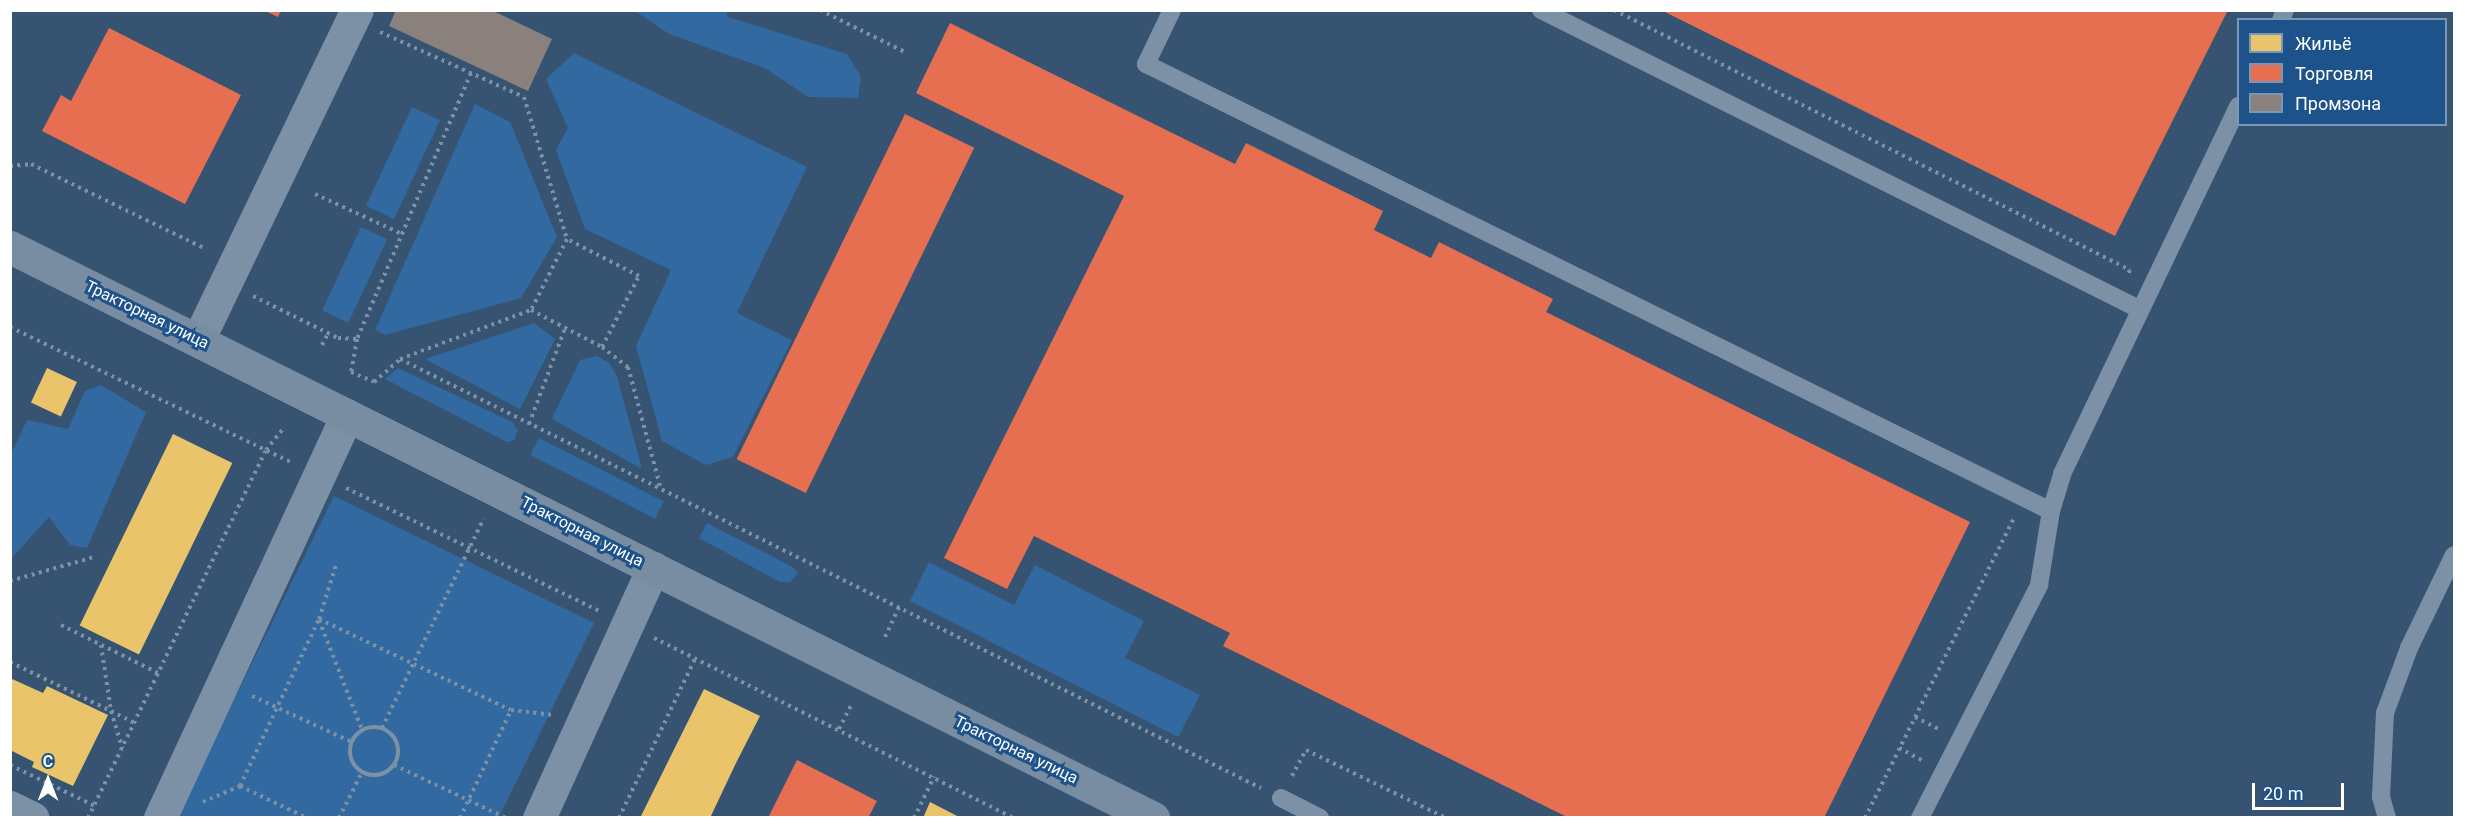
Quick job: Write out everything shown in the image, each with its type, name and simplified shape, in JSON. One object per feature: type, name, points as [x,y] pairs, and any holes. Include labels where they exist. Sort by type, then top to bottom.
[{"type":"main road","name":"Тракторная улица","points":[[10,247],[1153,818]]},
{"type":"street","points":[[198,340],[355,15]]},
{"type":"street","points":[[160,818],[347,415]]},
{"type":"street","points":[[539,818],[653,568]]},
{"type":"street","points":[[10,807],[33,818]]},
{"type":"lane","points":[[1172,10],[1146,64],[2051,511]]},
{"type":"lane","points":[[1541,10],[2139,309]]},
{"type":"lane","points":[[1920,818],[2039,585],[2051,511],[2062,474],[2237,108]]},
{"type":"lane","points":[[2387,818],[2381,797],[2385,713],[2409,648],[2454,555]]},
{"type":"lane","points":[[1281,798],[1320,818]]},
{"type":"path","points":[[820,10],[905,52]]},
{"type":"path","points":[[1614,10],[2130,270],[2125,283]]},
{"type":"path","points":[[355,15],[524,97],[567,239],[531,310],[400,359],[374,381],[351,372],[357,339],[471,73]]},
{"type":"path","points":[[10,166],[31,164],[213,252],[226,282],[338,338],[357,339]]},
{"type":"path","points":[[315,194],[402,234]]},
{"type":"path","points":[[567,239],[639,276],[602,347]]},
{"type":"path","points":[[531,310],[602,347],[628,367],[661,489]]},
{"type":"path","points":[[10,327],[470,548],[840,729],[1014,818]]},
{"type":"path","points":[[529,424],[566,328]]},
{"type":"path","points":[[322,345],[328,333]]},
{"type":"path","points":[[400,359],[1281,798],[1306,750],[1446,818]]},
{"type":"path","points":[[88,818],[266,450],[282,430]]},
{"type":"path","points":[[1865,818],[2016,513]]},
{"type":"path","points":[[382,728],[477,532]]},
{"type":"path","points":[[10,581],[94,557]]},
{"type":"path","points":[[307,818],[240,786],[319,619],[337,562]]},
{"type":"path","points":[[885,637],[899,607]]},
{"type":"path","points":[[319,619],[511,710],[584,719]]},
{"type":"path","points":[[319,619],[362,730]]},
{"type":"path","points":[[61,625],[159,673]]},
{"type":"path","points":[[100,644],[111,711],[122,749]]},
{"type":"path","points":[[619,818],[695,659]]},
{"type":"path","points":[[10,662],[135,723]]},
{"type":"path","points":[[223,683],[352,742]]},
{"type":"path","points":[[840,729],[853,703]]},
{"type":"path","points":[[460,818],[511,710]]},
{"type":"path","points":[[1915,717],[1930,725]]},
{"type":"path","points":[[382,728],[395,740],[397,757],[394,765],[379,774],[362,772],[351,756],[352,742],[362,730],[382,728]]},
{"type":"path","points":[[10,765],[94,806]]},
{"type":"path","points":[[394,765],[506,818]]},
{"type":"path","points":[[339,818],[362,772]]},
{"type":"path","points":[[914,818],[934,777]]},
{"type":"shaded area","points":[[635,11],[726,11],[728,17],[847,54],[861,77],[858,98],[808,97],[765,68],[669,34]]},
{"type":"shaded area","points":[[574,53],[807,167],[737,313],[792,340],[733,457],[706,465],[662,441],[636,346],[671,270],[585,229],[556,150],[568,128],[546,79]]},
{"type":"shaded area","points":[[475,104],[510,122],[557,237],[521,298],[385,335],[375,330]]},
{"type":"shaded area","points":[[412,107],[440,120],[394,219],[366,206]]},
{"type":"shaded area","points":[[361,227],[387,239],[348,323],[322,310]]},
{"type":"shaded area","points":[[534,323],[555,339],[520,409],[425,359]]},
{"type":"shaded area","points":[[597,356],[609,363],[617,376],[642,469],[552,419],[580,360]]},
{"type":"shaded area","points":[[398,368],[512,422],[518,430],[514,440],[507,442],[385,379]]},
{"type":"shaded area","points":[[101,385],[146,412],[87,548],[70,545],[49,517],[11,559],[11,454],[27,420],[68,429],[85,391]]},
{"type":"shaded area","points":[[539,438],[664,502],[655,518],[530,455]]},
{"type":"shaded area","points":[[334,496],[594,623],[499,817],[181,818],[180,810]]},
{"type":"shaded area","points":[[707,523],[791,566],[798,573],[790,582],[780,582],[699,538]]},
{"type":"shaded area","points":[[929,562],[1014,605],[1035,565],[1144,621],[1125,658],[1200,695],[1178,737],[910,601]]},
{"type":"building: Жильё","points":[[47,368],[77,382],[61,416],[31,402]]},
{"type":"building: Жильё","points":[[173,434],[232,463],[139,654],[80,625]]},
{"type":"building: Жильё","points":[[10,678],[43,693],[47,686],[108,715],[73,786],[32,767],[34,762],[10,750]]},
{"type":"building: Жильё","points":[[704,689],[760,716],[710,818],[640,818]]},
{"type":"building: Жильё","points":[[930,802],[961,818],[923,818]]},
{"type":"building: Торговля","points":[[263,10],[281,10],[278,17]]},
{"type":"building: Торговля","points":[[1661,10],[2228,10],[2115,236]]},
{"type":"building: Торговля","points":[[950,23],[1235,164],[1246,143],[1383,211],[1374,230],[1431,258],[1439,242],[1553,299],[1546,312],[1970,522],[1824,818],[1569,818],[1223,646],[1230,633],[1034,536],[1007,589],[944,558],[1124,196],[916,93]]},
{"type":"building: Торговля","points":[[109,28],[241,95],[185,204],[42,131],[61,95],[71,101]]},
{"type":"building: Торговля","points":[[905,114],[974,148],[806,493],[737,459]]},
{"type":"building: Торговля","points":[[797,760],[877,801],[868,818],[768,818]]},
{"type":"building: Промзона","points":[[396,10],[491,10],[552,39],[528,91],[389,26]]}]
